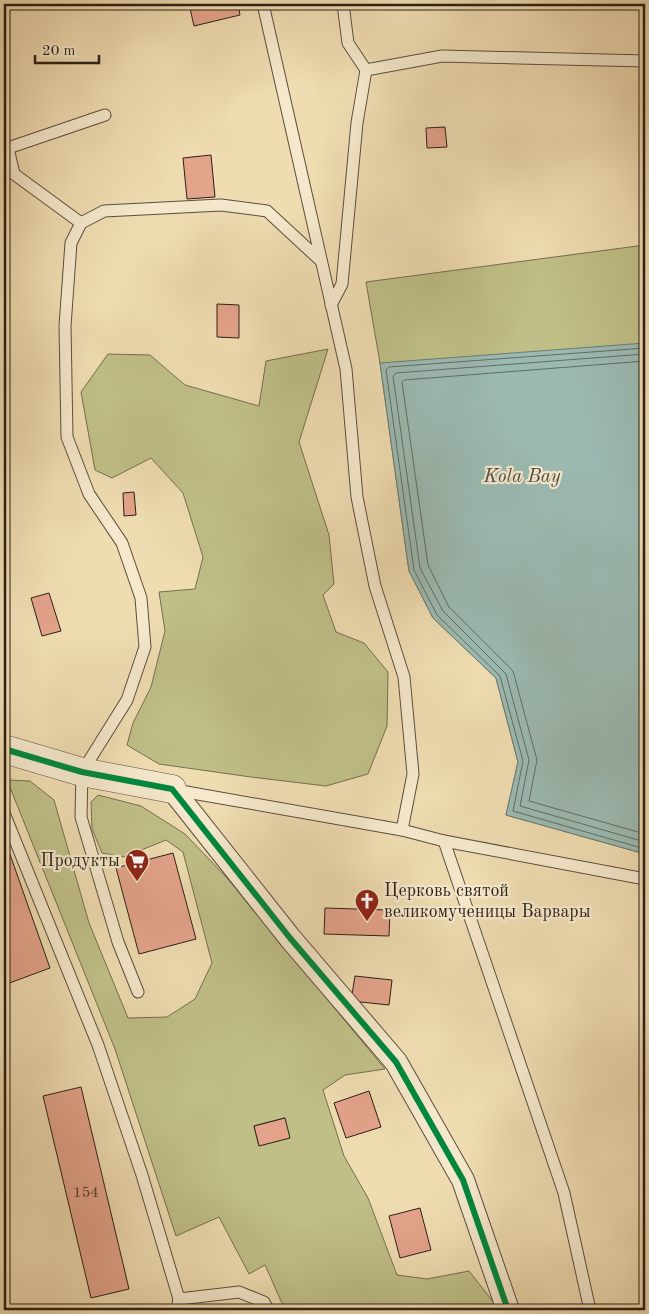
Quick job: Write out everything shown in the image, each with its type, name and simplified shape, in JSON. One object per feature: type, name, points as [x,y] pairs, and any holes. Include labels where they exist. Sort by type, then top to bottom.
[{"type":"street","points":[[4,749],[82,772],[172,789],[290,938],[396,1062],[463,1180],[508,1310]]},
{"type":"lane","points":[[262,4],[346,369],[357,497],[375,586],[404,677],[413,774],[402,830]]},
{"type":"lane","points":[[332,305],[342,284],[357,123],[366,70],[348,43],[343,4]]},
{"type":"lane","points":[[366,70],[442,56],[645,61]]},
{"type":"lane","points":[[81,223],[14,174],[8,148],[104,115]]},
{"type":"lane","points":[[138,992],[118,942],[81,817],[82,772],[127,700],[145,647],[141,598],[122,543],[89,494],[67,437],[65,326],[71,243],[81,223],[104,211],[222,205],[267,211],[321,261]]},
{"type":"lane","points":[[172,789],[402,830],[444,841],[645,879]]},
{"type":"lane","points":[[4,813],[98,1045],[142,1175],[178,1305],[239,1292],[264,1302],[268,1310]]},
{"type":"lane","points":[[444,841],[564,1193],[590,1310]]},
{"type":"green space","name":"Kola Bay","points":[[645,245],[645,854],[506,815],[518,762],[496,678],[433,618],[409,571],[380,363],[366,282]]},
{"type":"green space","points":[[328,349],[299,442],[329,535],[334,584],[323,595],[336,632],[364,643],[388,672],[387,726],[368,774],[326,786],[159,764],[127,745],[133,723],[151,687],[165,631],[159,592],[195,589],[203,557],[183,493],[151,458],[112,478],[95,470],[81,392],[108,354],[150,355],[185,385],[259,406],[266,361]]},
{"type":"green space","points":[[7,780],[30,781],[54,800],[89,923],[128,1018],[167,1017],[195,999],[212,963],[183,852],[166,840],[124,857],[102,853],[92,829],[91,802],[98,795],[141,806],[185,834],[227,878],[385,1069],[345,1075],[323,1090],[344,1156],[368,1198],[397,1275],[427,1279],[469,1271],[495,1304],[494,1310],[285,1310],[265,1265],[249,1274],[219,1217],[176,1236],[115,1049]],"holes":[[[285,1118],[259,1146],[254,1126]]]},
{"type":"water","name":"Kola Bay","points":[[645,343],[645,854],[506,815],[518,762],[496,678],[433,618],[409,571],[380,363]]},
{"type":"building","points":[[189,4],[238,4],[240,15],[194,26]]},
{"type":"building","points":[[445,127],[447,147],[427,148],[426,128]]},
{"type":"building","points":[[211,155],[215,197],[187,199],[183,158]]},
{"type":"building","points":[[217,304],[239,305],[239,338],[217,337]]},
{"type":"building","points":[[134,492],[136,515],[124,516],[123,493]]},
{"type":"building","points":[[49,593],[61,631],[42,636],[31,598]]},
{"type":"building","points":[[7,846],[50,968],[4,985],[4,847]]},
{"type":"building","points":[[173,853],[196,939],[139,954],[116,868]]},
{"type":"building","points":[[325,908],[390,910],[389,936],[324,934]]},
{"type":"building","points":[[355,976],[392,980],[389,1005],[351,1001]]},
{"type":"building","points":[[81,1087],[129,1289],[91,1298],[43,1096]]},
{"type":"building","points":[[369,1091],[381,1127],[346,1138],[334,1103]]},
{"type":"building","points":[[285,1118],[290,1138],[259,1146],[254,1126]]},
{"type":"building","points":[[420,1208],[431,1250],[400,1258],[389,1216]]},
{"type":"cycle path","points":[[4,749],[82,772],[172,789],[290,938],[396,1062],[463,1180],[508,1310]]},
{"type":"place","name":"Продукты","points":[[137,882]]},
{"type":"place","name":"Церковь святой великомученицы Варвары","points":[[367,922]]}]
